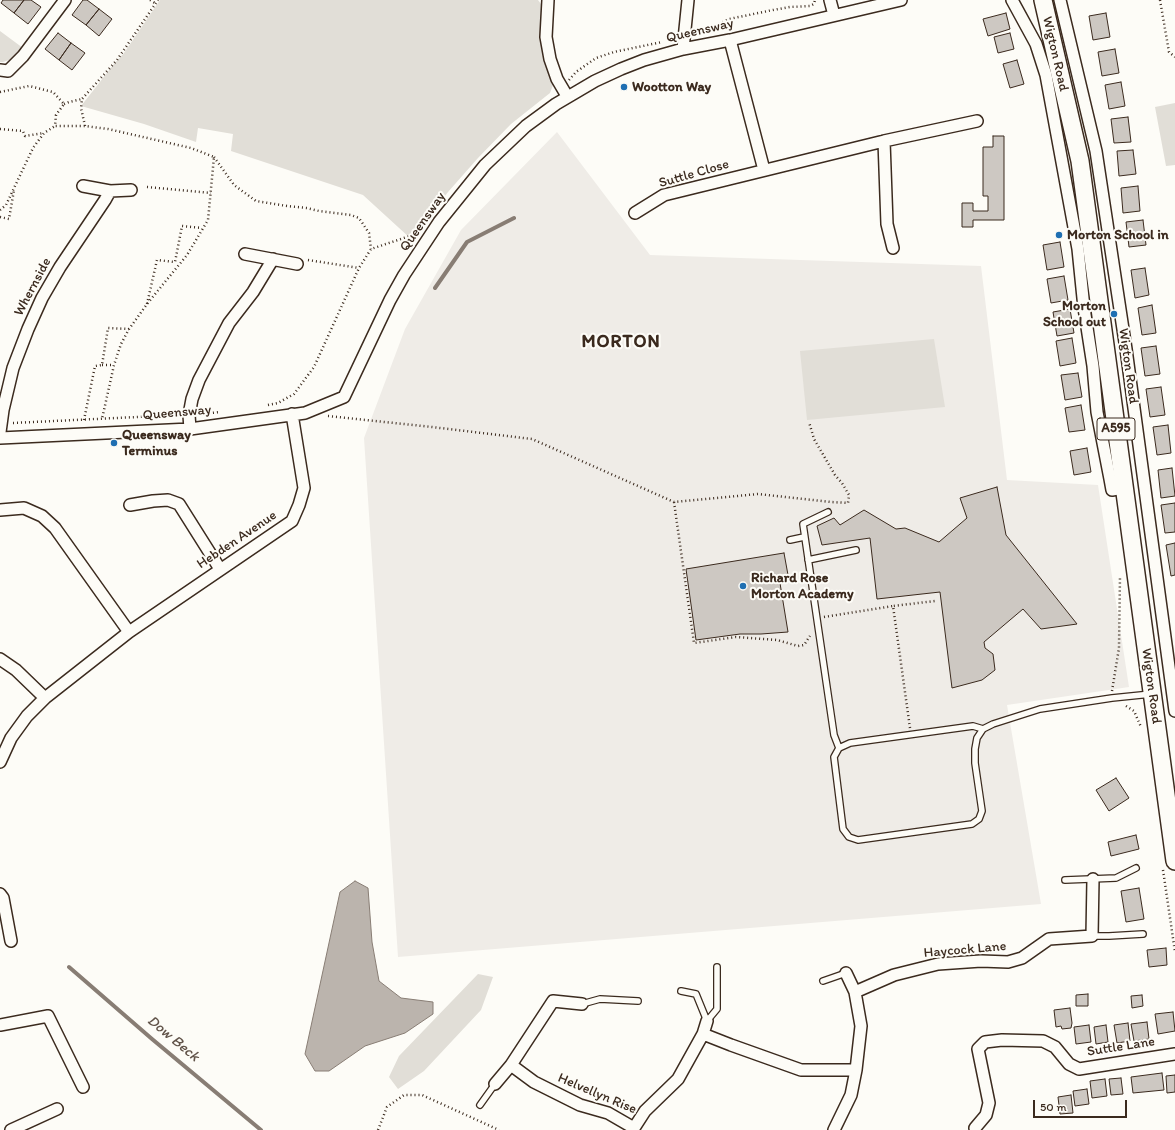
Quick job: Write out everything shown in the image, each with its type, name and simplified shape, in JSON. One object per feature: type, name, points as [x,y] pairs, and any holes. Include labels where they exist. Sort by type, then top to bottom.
[{"type":"main road","name":"Wigton Road","points":[[1043,0],[1080,161],[1152,694],[1172,859]]},
{"type":"street","points":[[0,70],[8,70],[23,56],[65,0]]},
{"type":"street","points":[[548,0],[546,37],[550,59],[567,96]]},
{"type":"street","points":[[684,49],[688,0]]},
{"type":"street","points":[[830,0],[834,16]]},
{"type":"street","name":"Queensway","points":[[0,438],[190,429],[305,413],[344,397],[390,300],[404,275],[439,222],[485,165],[526,126],[567,96],[620,69],[644,60],[684,49],[730,40],[901,0]]},
{"type":"street","name":"Wigton Road","points":[[1012,0],[1036,44],[1046,75],[1078,249],[1084,308],[1093,366],[1097,412],[1112,490],[1124,488]]},
{"type":"street","name":"Wigton Road","points":[[1060,0],[1096,151],[1127,356],[1175,711]]},
{"type":"street","points":[[730,40],[764,170]]},
{"type":"street","name":"Suttle Close","points":[[635,213],[664,195],[884,141],[977,121]]},
{"type":"street","points":[[884,141],[886,224],[893,248]]},
{"type":"street","points":[[83,186],[110,191],[131,190]]},
{"type":"street","name":"Whernside","points":[[0,432],[2,416],[13,368],[42,298],[60,267],[110,191]]},
{"type":"street","points":[[245,254],[302,262]]},
{"type":"street","points":[[190,429],[189,415],[192,398],[200,380],[229,323],[253,292],[273,259]]},
{"type":"street","name":"Hebden Avenue","points":[[0,762],[11,738],[27,716],[45,698],[129,632],[292,521],[304,488],[292,414]]},
{"type":"street","points":[[130,505],[168,500],[179,504],[220,569]]},
{"type":"street","points":[[0,510],[24,508],[42,516],[55,528],[129,632]]},
{"type":"street","points":[[0,659],[16,670],[45,698]]},
{"type":"street","points":[[1092,936],[1093,879]]},
{"type":"street","points":[[0,894],[3,898],[11,941]]},
{"type":"street","name":"Haycock Lane","points":[[855,992],[894,975],[938,964],[981,961],[1008,962],[1022,958],[1049,939],[1092,936]]},
{"type":"street","points":[[834,1130],[851,1095],[856,1070],[861,1026],[855,992],[846,974]]},
{"type":"street","points":[[496,1084],[511,1065],[553,1001],[582,1004]]},
{"type":"street","points":[[0,1025],[48,1016],[83,1087]]},
{"type":"street","name":"Helvellyn Rise","points":[[511,1065],[534,1082],[580,1105],[608,1113],[636,1129],[645,1111],[678,1079],[703,1034],[707,1021]]},
{"type":"street","points":[[703,1034],[801,1070],[856,1070]]},
{"type":"street","name":"Suttle Lane","points":[[975,1128],[986,1115],[989,1103],[978,1049],[985,1042],[1002,1040],[1043,1042],[1054,1047],[1069,1064],[1079,1069],[1175,1054]]},
{"type":"street","points":[[11,1130],[57,1110]]},
{"type":"lane","points":[[828,512],[803,524],[834,736],[839,748]]},
{"type":"lane","points":[[790,540],[804,537]]},
{"type":"lane","points":[[808,560],[856,550]]},
{"type":"lane","points":[[983,729],[973,726],[911,734],[850,743],[839,748],[834,757],[843,829],[848,837],[858,840],[972,824],[979,818],[982,811],[975,763],[975,749],[977,738],[983,729],[993,724],[1040,709],[1112,698],[1152,694]]},
{"type":"lane","points":[[1065,880],[1116,878],[1136,868]]},
{"type":"lane","points":[[1092,936],[1143,934]]},
{"type":"lane","points":[[681,991],[696,994],[707,1021],[717,1009],[717,967]]},
{"type":"lane","points":[[823,981],[846,974]]},
{"type":"lane","points":[[582,1004],[600,999],[638,1001]]},
{"type":"lane","points":[[480,1105],[496,1084]]},
{"type":"path","points":[[150,0],[155,3]]},
{"type":"path","points":[[55,126],[56,115],[64,104],[82,99],[117,60],[158,0]]},
{"type":"path","points":[[701,33],[729,19],[790,7],[810,6],[814,4],[815,0]]},
{"type":"path","points":[[1160,0],[1170,52],[1175,57]]},
{"type":"path","points":[[568,82],[576,72],[596,58],[614,52],[663,41]]},
{"type":"path","points":[[0,92],[29,86],[53,92],[64,104]]},
{"type":"path","points":[[82,99],[81,108],[85,126]]},
{"type":"path","points":[[0,210],[6,205],[33,148],[44,133],[55,126],[85,126],[108,129],[191,148],[214,157],[234,185],[256,201],[351,215],[359,218],[369,234],[371,249]]},
{"type":"path","points":[[0,129],[23,131],[25,136],[44,133]]},
{"type":"path","points":[[102,419],[114,366],[121,344],[129,329],[147,304],[187,255],[208,220],[214,157]]},
{"type":"path","points":[[0,217],[9,219],[15,185]]},
{"type":"path","points":[[147,187],[211,193]]},
{"type":"path","points":[[175,262],[182,226],[203,228]]},
{"type":"path","points":[[267,406],[278,403],[294,394],[314,367],[358,268],[371,249],[418,233]]},
{"type":"path","points":[[147,304],[157,260],[182,262]]},
{"type":"path","points":[[302,262],[358,268]]},
{"type":"path","points":[[102,365],[108,328],[129,329]]},
{"type":"path","points":[[84,420],[95,366],[114,366]]},
{"type":"path","points":[[200,414],[223,411]]},
{"type":"path","points":[[11,423],[178,415]]},
{"type":"path","points":[[327,416],[532,439],[674,502],[758,494],[848,503],[849,496],[814,439],[808,422]]},
{"type":"path","points":[[674,502],[694,643],[736,637],[777,640],[798,646],[804,645],[817,621],[893,606],[935,601]]},
{"type":"path","points":[[1120,571],[1118,648],[1111,692],[1113,706],[1125,705],[1134,711],[1143,732]]},
{"type":"path","points":[[893,606],[911,734]]},
{"type":"path","points":[[1172,859],[1175,952]]},
{"type":"path","points":[[378,1130],[387,1107],[404,1095],[422,1095],[498,1130]]},
{"type":"shaded area","points":[[160,0],[538,0],[541,4],[542,11],[540,29],[543,54],[553,85],[550,93],[511,124],[478,158],[448,192],[421,228],[410,238],[363,195],[231,151],[233,134],[198,128],[196,142],[144,124],[81,106],[124,53]]},
{"type":"shaded area","points":[[0,31],[23,48],[12,59],[3,62],[0,62]]},
{"type":"shaded area","points":[[1175,103],[1175,165],[1166,166],[1155,107]]},
{"type":"shaded area","name":"Richard Rose Morton Academy","points":[[557,132],[650,255],[981,266],[1007,480],[1098,485],[1129,687],[1007,705],[1041,904],[398,957],[364,438],[405,329],[461,230]]},
{"type":"shaded area","points":[[934,339],[945,407],[807,420],[800,351]]},
{"type":"shaded area","points":[[355,881],[368,888],[372,942],[379,981],[401,998],[433,1002],[433,1014],[405,1033],[365,1046],[329,1071],[315,1071],[305,1054],[340,892]]},
{"type":"shaded area","points":[[478,974],[493,977],[481,1010],[424,1071],[398,1089],[389,1077],[399,1056]]},
{"type":"building","points":[[3,0],[24,0],[14,13],[1,3]]},
{"type":"building","points":[[24,0],[31,0],[41,7],[28,24],[14,13]]},
{"type":"building","points":[[83,0],[87,0],[99,9],[86,25],[72,15]]},
{"type":"building","points":[[99,9],[112,19],[99,36],[86,25]]},
{"type":"building","points":[[1006,13],[1010,29],[988,36],[983,19]]},
{"type":"building","points":[[1106,13],[1110,37],[1093,40],[1089,16]]},
{"type":"building","points":[[58,33],[71,43],[59,60],[45,49]]},
{"type":"building","points":[[1010,33],[1014,49],[998,53],[994,37]]},
{"type":"building","points":[[71,43],[85,53],[72,70],[59,60]]},
{"type":"building","points":[[1115,49],[1119,73],[1102,76],[1098,52]]},
{"type":"building","points":[[1017,60],[1024,84],[1010,88],[1003,64]]},
{"type":"building","points":[[1121,82],[1125,106],[1109,109],[1105,85]]},
{"type":"building","points":[[1128,117],[1131,142],[1114,143],[1111,119]]},
{"type":"building","points":[[993,136],[1004,136],[1004,220],[973,220],[973,227],[962,227],[962,203],[973,203],[973,211],[988,211],[988,196],[983,196],[983,147],[993,147]]},
{"type":"building","points":[[1133,150],[1136,174],[1119,176],[1117,151]]},
{"type":"building","points":[[1138,186],[1140,211],[1123,213],[1121,188]]},
{"type":"building","points":[[1143,220],[1146,245],[1129,247],[1126,222]]},
{"type":"building","points":[[1060,242],[1064,267],[1047,270],[1043,245]]},
{"type":"building","points":[[1145,268],[1149,295],[1135,298],[1131,270]]},
{"type":"building","points":[[1064,276],[1068,300],[1051,303],[1047,279]]},
{"type":"building","points":[[1152,305],[1156,333],[1142,335],[1138,308]]},
{"type":"building","points":[[1070,309],[1074,333],[1057,336],[1053,312]]},
{"type":"building","points":[[1072,338],[1076,363],[1060,366],[1056,341]]},
{"type":"building","points":[[1156,346],[1160,374],[1145,376],[1141,348]]},
{"type":"building","points":[[1078,373],[1082,397],[1065,400],[1061,375]]},
{"type":"building","points":[[1161,387],[1165,415],[1150,417],[1146,389]]},
{"type":"building","points":[[1081,405],[1085,430],[1069,432],[1065,408]]},
{"type":"building","points":[[1168,425],[1171,453],[1157,455],[1153,427]]},
{"type":"building","points":[[1087,448],[1091,472],[1074,475],[1070,451]]},
{"type":"building","points":[[1172,468],[1175,496],[1161,498],[1158,470]]},
{"type":"building","points":[[997,487],[1006,535],[1077,624],[1041,629],[1023,609],[984,642],[985,648],[993,654],[995,670],[982,680],[952,688],[940,592],[877,599],[870,538],[822,545],[817,526],[834,518],[840,525],[864,510],[896,529],[905,528],[939,542],[967,518],[960,498]]},
{"type":"building","points":[[1175,503],[1175,532],[1165,533],[1161,505]]},
{"type":"building","points":[[1175,543],[1175,575],[1171,576],[1166,545]]},
{"type":"building","points":[[784,553],[788,575],[779,577],[788,632],[740,634],[696,640],[686,569]]},
{"type":"building","points":[[1116,778],[1129,798],[1109,811],[1096,790]]},
{"type":"building","points":[[1136,835],[1139,849],[1111,856],[1108,842]]},
{"type":"building","points":[[1139,888],[1144,919],[1126,922],[1121,891]]},
{"type":"building","points":[[1166,948],[1167,965],[1149,967],[1147,950]]},
{"type":"building","points":[[1088,994],[1088,1006],[1076,1006],[1076,995]]},
{"type":"building","points":[[1142,995],[1143,1006],[1132,1008],[1131,996]]},
{"type":"building","points":[[1070,1008],[1072,1023],[1071,1028],[1062,1029],[1061,1026],[1056,1027],[1054,1010]]},
{"type":"building","points":[[1173,1012],[1175,1031],[1158,1034],[1155,1014]]},
{"type":"building","points":[[1147,1022],[1149,1039],[1134,1041],[1131,1024]]},
{"type":"building","points":[[1128,1023],[1130,1041],[1117,1043],[1114,1025]]},
{"type":"building","points":[[1089,1025],[1091,1042],[1076,1044],[1074,1027]]},
{"type":"building","points":[[1106,1025],[1108,1042],[1096,1044],[1094,1027]]},
{"type":"building","points":[[1162,1073],[1164,1090],[1133,1093],[1131,1077]]},
{"type":"building","points":[[1175,1075],[1175,1092],[1167,1093],[1166,1076]]},
{"type":"building","points":[[1121,1078],[1123,1094],[1111,1095],[1109,1079]]},
{"type":"building","points":[[1105,1079],[1107,1096],[1092,1098],[1090,1081]]},
{"type":"building","points":[[1087,1089],[1089,1104],[1075,1106],[1073,1091]]},
{"type":"building","points":[[1071,1095],[1073,1113],[1060,1114],[1058,1097]]},
{"type":"waterway","name":"Dow Beck","points":[[435,288],[467,242],[514,218]]},
{"type":"waterway","name":"Dow Beck","points":[[69,967],[261,1130]]},
{"type":"place","name":"Wootton Way","points":[[624,87]]},
{"type":"place","name":"Morton School in","points":[[1059,235]]},
{"type":"place","name":"Morton School out","points":[[1114,314]]},
{"type":"place","name":"Queensway Terminus","points":[[114,443]]},
{"type":"place","name":"Richard Rose Morton Academy","points":[[743,586]]},
{"type":"district","name":"MORTON","points":[[621,342]]}]
